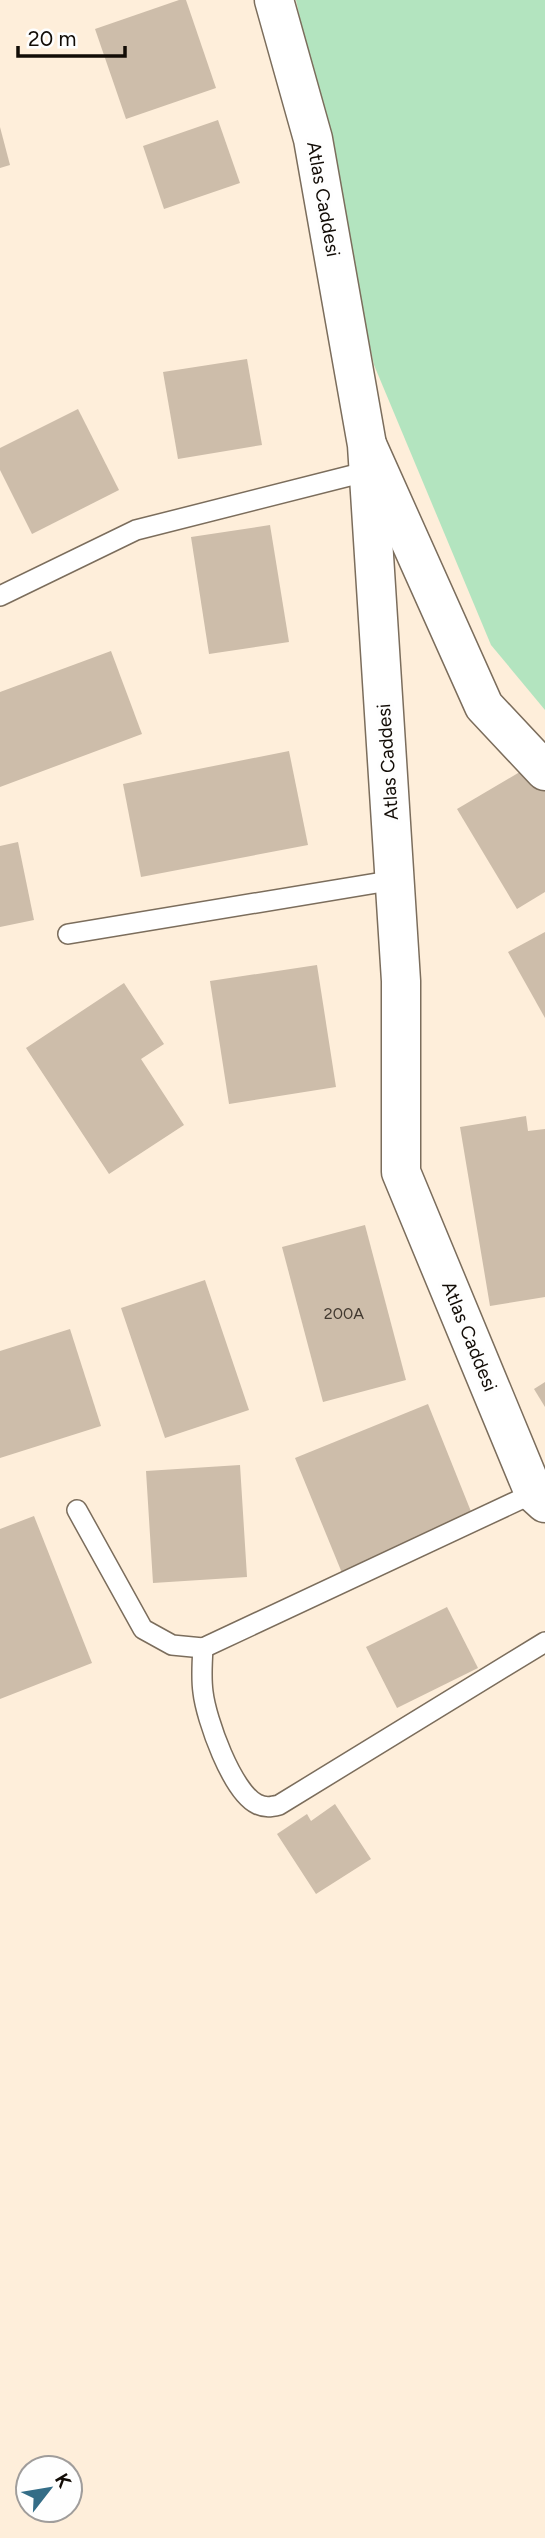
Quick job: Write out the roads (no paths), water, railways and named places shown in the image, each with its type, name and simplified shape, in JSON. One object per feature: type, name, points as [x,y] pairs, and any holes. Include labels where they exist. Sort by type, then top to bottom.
[{"type":"street","name":"Atlas Caddesi","points":[[274,0],[313,139],[368,458],[401,981],[401,1171],[539,1498]]},
{"type":"street","points":[[368,458],[484,706],[545,771]]},
{"type":"lane","points":[[0,596],[136,530],[368,458]]},
{"type":"lane","points":[[68,934],[395,880]]},
{"type":"lane","points":[[76,1510],[143,1629],[172,1645],[203,1648],[539,1498]]},
{"type":"lane","points":[[203,1648],[203,1693],[208,1720],[218,1746],[252,1801],[269,1807],[279,1805],[545,1642]]}]
